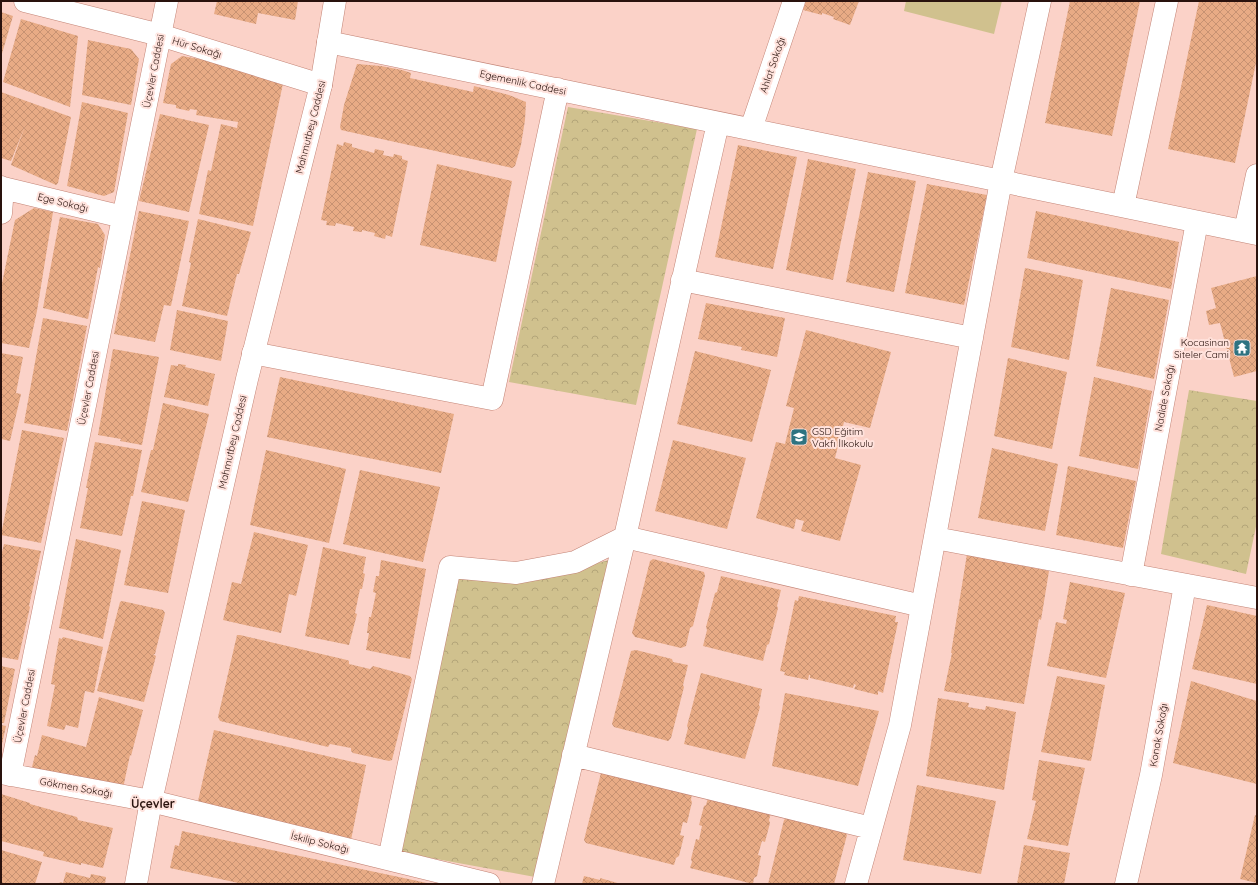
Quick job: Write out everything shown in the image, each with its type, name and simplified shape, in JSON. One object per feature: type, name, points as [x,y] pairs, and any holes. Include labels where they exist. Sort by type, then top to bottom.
[{"type":"street","name":"Hür Sokağı","points":[[25,1],[160,36],[321,85]]},
{"type":"street","name":"Üçevler Caddesi","points":[[6,774],[167,1]]},
{"type":"street","name":"Mahmutbey Caddesi","points":[[136,884],[151,801],[253,353],[321,85],[335,1]]},
{"type":"street","name":"Ahlat Sokağı","points":[[750,129],[794,1]]},
{"type":"street","points":[[856,884],[900,725],[1001,181],[1040,1]]},
{"type":"street","points":[[1123,206],[1167,1]]},
{"type":"street","name":"Egemenlik Caddesi","points":[[328,42],[1251,232]]},
{"type":"street","points":[[253,353],[492,398],[558,89]]},
{"type":"street","points":[[543,884],[718,123]]},
{"type":"street","points":[[1251,232],[1257,175]]},
{"type":"street","points":[[1,213],[2,188]]},
{"type":"street","name":"Ege Sokağı","points":[[2,188],[123,217]]},
{"type":"street","name":"Nadide Sokağı","points":[[1131,575],[1197,222]]},
{"type":"street","points":[[682,280],[972,338]]},
{"type":"street","points":[[389,859],[450,567],[516,573],[575,562],[624,536],[922,606]]},
{"type":"street","points":[[935,538],[1257,598]]},
{"type":"street","name":"Konak Sokağı","points":[[1126,884],[1151,775],[1185,585]]},
{"type":"street","points":[[573,755],[872,828]]},
{"type":"street","name":"Gökmen Sokağı","points":[[6,774],[151,801]]},
{"type":"street","name":"İskilip Sokağı","points":[[151,801],[489,884]]},
{"type":"green space","points":[[906,1],[1002,1],[994,34],[904,11]]},
{"type":"green space","points":[[568,107],[697,129],[636,405],[509,382]]},
{"type":"green space","points":[[1189,390],[1257,401],[1257,522],[1246,574],[1161,554]]},
{"type":"green space","points":[[609,560],[535,877],[398,852],[456,573],[522,583]]},
{"type":"building","points":[[217,1],[298,1],[295,20],[258,13],[256,24],[214,14]]},
{"type":"building","points":[[806,1],[859,1],[850,25],[822,13],[822,15],[803,10]]},
{"type":"building","points":[[1070,1],[1140,1],[1112,136],[1045,123]]},
{"type":"building","points":[[1199,1],[1257,1],[1257,58],[1235,163],[1168,149]]},
{"type":"building","points":[[1,12],[13,16],[1,57]]},
{"type":"building","points":[[21,19],[78,36],[70,107],[3,82]]},
{"type":"building","points":[[88,40],[131,49],[139,59],[131,105],[82,95]]},
{"type":"building","points":[[182,56],[285,74],[253,226],[199,214],[208,170],[211,171],[221,124],[237,128],[238,122],[196,115],[197,110],[190,109],[189,111],[176,108],[176,105],[163,103],[171,64]]},
{"type":"building","points":[[357,64],[402,70],[411,73],[410,78],[473,92],[474,86],[509,95],[526,102],[521,145],[515,166],[512,168],[341,130],[340,127],[344,105]]},
{"type":"building","points":[[1,92],[71,117],[58,183],[56,185],[11,165],[25,126],[11,161],[1,158]]},
{"type":"building","points":[[82,102],[128,113],[114,192],[104,196],[67,186]]},
{"type":"building","points":[[160,114],[209,125],[189,212],[139,201]]},
{"type":"building","points":[[344,142],[352,144],[352,147],[374,153],[375,149],[384,151],[383,155],[393,157],[394,154],[402,156],[402,159],[408,161],[392,237],[386,235],[385,239],[374,236],[375,233],[362,230],[362,232],[353,231],[354,227],[336,223],[335,226],[326,225],[327,221],[321,220],[337,144],[343,146]]},
{"type":"building","points":[[738,145],[797,157],[773,269],[715,257]]},
{"type":"building","points":[[808,159],[856,169],[833,280],[786,270]]},
{"type":"building","points":[[437,164],[512,181],[496,262],[420,245]]},
{"type":"building","points":[[868,172],[916,181],[894,292],[846,282]]},
{"type":"building","points":[[927,184],[987,195],[964,305],[905,293]]},
{"type":"building","points":[[34,208],[53,212],[37,311],[29,348],[1,343],[1,288],[15,220]]},
{"type":"building","points":[[139,211],[189,221],[171,306],[164,305],[155,342],[114,334]]},
{"type":"building","points":[[1036,211],[1179,242],[1171,289],[1027,258]]},
{"type":"building","points":[[60,217],[98,224],[105,235],[100,268],[98,267],[88,319],[43,308]]},
{"type":"building","points":[[198,219],[251,232],[239,274],[237,274],[227,316],[182,306]]},
{"type":"building","points":[[1025,268],[1083,280],[1069,360],[1011,347]]},
{"type":"building","name":"Kocasinan Siteler Cami","points":[[1257,276],[1257,371],[1234,377],[1220,323],[1209,325],[1206,311],[1216,308],[1211,288]]},
{"type":"building","points":[[1111,288],[1169,300],[1154,379],[1096,366]]},
{"type":"building","points":[[706,303],[785,318],[777,357],[741,350],[742,347],[698,339]]},
{"type":"building","points":[[177,310],[228,321],[221,361],[170,350]]},
{"type":"building","points":[[43,318],[87,326],[67,431],[24,423]]},
{"type":"building","points":[[806,330],[891,352],[870,428],[844,422],[835,458],[861,465],[840,541],[801,531],[804,521],[796,519],[794,529],[756,518],[776,442],[785,444],[794,408],[786,406]]},
{"type":"building","points":[[113,349],[159,357],[142,445],[98,435]]},
{"type":"building","points":[[695,351],[771,370],[752,442],[677,424]]},
{"type":"building","points":[[1,353],[23,357],[16,393],[21,394],[10,441],[1,439]]},
{"type":"building","points":[[1008,358],[1067,372],[1052,449],[994,436]]},
{"type":"building","points":[[178,364],[215,374],[208,406],[164,397],[171,365],[178,366]]},
{"type":"building","points":[[280,377],[454,414],[441,473],[267,437]]},
{"type":"building","points":[[1094,377],[1152,391],[1138,469],[1079,456]]},
{"type":"building","points":[[163,403],[209,414],[188,502],[141,492],[151,450],[153,450]]},
{"type":"building","points":[[22,430],[64,438],[41,543],[1,535]]},
{"type":"building","points":[[673,440],[746,458],[727,529],[655,511]]},
{"type":"building","points":[[95,442],[142,450],[133,496],[131,496],[122,536],[80,528]]},
{"type":"building","points":[[992,448],[1058,464],[1045,531],[978,518]]},
{"type":"building","points":[[266,450],[346,469],[329,543],[250,525]]},
{"type":"building","points":[[1068,466],[1136,481],[1123,548],[1056,535]]},
{"type":"building","points":[[360,470],[440,487],[423,562],[343,544]]},
{"type":"building","points":[[142,501],[185,510],[168,593],[124,585]]},
{"type":"building","points":[[254,532],[308,545],[296,596],[289,594],[281,633],[223,620],[232,582],[241,584]]},
{"type":"building","points":[[76,539],[121,550],[103,639],[59,628]]},
{"type":"building","points":[[4,544],[41,551],[18,660],[1,657],[1,556]]},
{"type":"building","points":[[323,547],[366,557],[363,573],[365,574],[362,589],[360,589],[355,613],[357,614],[349,645],[305,636]]},
{"type":"building","points":[[967,554],[1049,571],[1024,704],[944,691],[952,653]]},
{"type":"building","points":[[653,559],[704,572],[705,576],[693,626],[690,628],[686,646],[681,648],[635,637],[632,633],[650,561]]},
{"type":"building","points":[[381,560],[426,569],[410,659],[366,650],[369,633],[367,633],[369,617],[371,617],[376,593],[373,592],[376,576],[379,576]]},
{"type":"building","points":[[721,576],[781,590],[769,644],[767,645],[763,661],[703,646],[707,630],[706,627]]},
{"type":"building","points":[[1070,582],[1125,593],[1106,678],[1047,666],[1056,622],[1066,624],[1067,620],[1063,619]]},
{"type":"building","points":[[799,596],[896,616],[895,622],[898,622],[883,693],[878,691],[878,695],[854,689],[856,685],[854,684],[853,688],[810,678],[810,675],[808,680],[784,675],[785,672],[780,671],[795,600],[798,601]]},
{"type":"building","points":[[122,601],[163,610],[165,613],[155,654],[153,654],[156,656],[144,702],[97,691],[120,602]]},
{"type":"building","points":[[1207,605],[1257,616],[1257,684],[1192,669]]},
{"type":"building","points":[[237,635],[347,660],[349,661],[349,664],[370,669],[373,666],[410,676],[412,679],[392,760],[389,761],[353,753],[351,748],[330,744],[328,747],[220,721],[218,717]]},
{"type":"building","points":[[63,637],[103,647],[94,693],[85,691],[78,728],[66,725],[64,730],[47,726],[55,685],[51,684],[59,638],[62,639]]},
{"type":"building","points":[[636,650],[672,659],[673,662],[688,665],[671,738],[668,741],[614,727],[612,724],[631,651]]},
{"type":"building","points":[[1,666],[15,669],[4,723],[1,723]]},
{"type":"building","points":[[701,673],[762,689],[759,705],[760,707],[745,759],[684,744],[688,728],[687,726]]},
{"type":"building","points":[[1057,676],[1105,685],[1091,761],[1041,752]]},
{"type":"building","points":[[1191,681],[1257,701],[1257,784],[1173,763]]},
{"type":"building","points":[[785,693],[879,711],[858,786],[772,766]]},
{"type":"building","points":[[99,697],[143,710],[131,756],[130,755],[121,798],[32,767],[35,755],[37,756],[42,735],[86,747]]},
{"type":"building","points":[[938,698],[969,703],[968,707],[985,710],[986,706],[1016,712],[1004,790],[926,776]]},
{"type":"building","points":[[1,725],[6,726],[2,744],[1,744]]},
{"type":"building","points":[[214,730],[366,765],[350,845],[196,810]]},
{"type":"building","points":[[1039,760],[1085,768],[1068,846],[1027,839],[1036,801],[1032,800]]},
{"type":"building","points":[[604,772],[692,793],[692,802],[687,823],[683,822],[680,835],[684,836],[679,856],[676,858],[674,865],[586,843],[584,840],[601,773]]},
{"type":"building","points":[[917,785],[996,801],[981,874],[903,860]]},
{"type":"building","points":[[1,794],[77,817],[78,820],[113,828],[103,868],[81,863],[81,865],[43,856],[44,852],[1,841]]},
{"type":"building","points":[[708,798],[771,813],[765,842],[762,841],[758,855],[761,856],[757,876],[754,878],[753,884],[690,868],[696,839],[699,840],[702,826],[699,825],[704,806],[706,805]]},
{"type":"building","points":[[1255,815],[1257,816],[1257,883],[1240,879]]},
{"type":"building","points":[[787,817],[845,832],[847,835],[834,884],[768,884],[784,820]]},
{"type":"building","points":[[182,831],[427,884],[243,884],[170,868],[175,845],[179,846]]},
{"type":"building","points":[[1024,845],[1070,853],[1064,884],[1017,884]]},
{"type":"building","points":[[1,850],[42,862],[35,884],[1,884]]},
{"type":"building","points":[[66,872],[90,878],[91,874],[106,877],[105,884],[59,884],[60,882],[63,883]]},
{"type":"building","points":[[584,876],[600,880],[600,878],[621,884],[582,884]]},
{"type":"place","name":"Kocasinan Siteler Cami","points":[[1242,348]]},
{"type":"place","name":"GSD Eğitim Vakfı İlkokulu","points":[[799,437]]},
{"type":"district","name":"Üçevler","points":[[153,804]]}]
